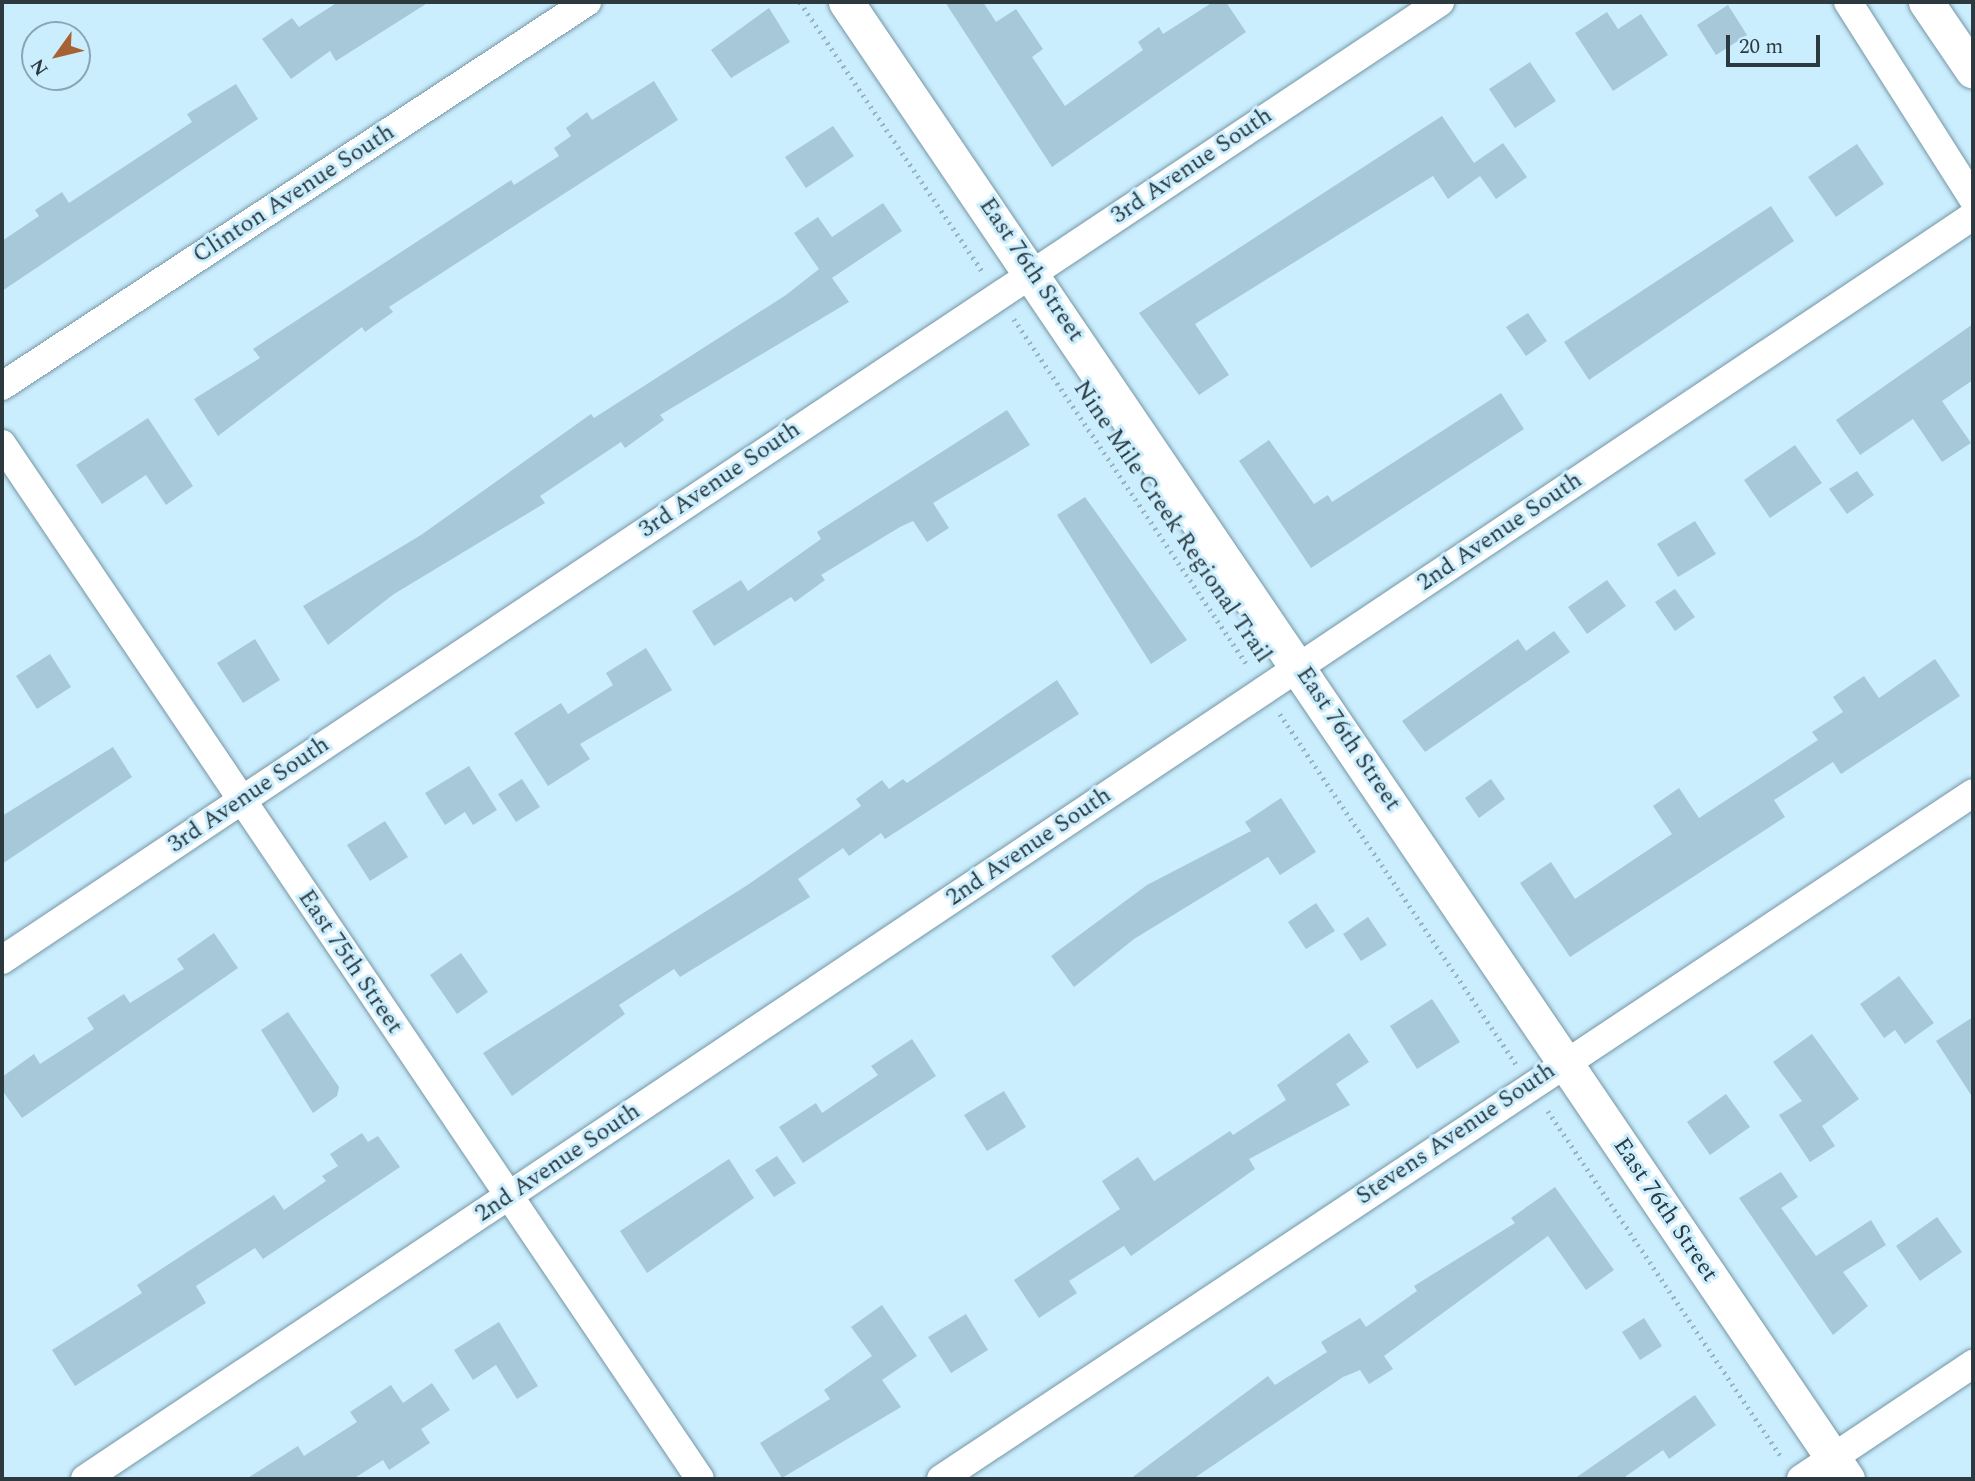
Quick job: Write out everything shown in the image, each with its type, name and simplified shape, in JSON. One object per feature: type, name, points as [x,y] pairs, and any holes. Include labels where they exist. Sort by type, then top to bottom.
[{"type":"street","name":"Clinton Avenue South","points":[[2,386],[587,2]]},
{"type":"street","name":"East 76th Street","points":[[846,2],[1033,271],[1840,1469]]},
{"type":"street","name":"3rd Avenue South","points":[[2,960],[1440,2]]},
{"type":"street","points":[[1848,2],[1973,199]]},
{"type":"street","points":[[1926,2],[1973,71]]},
{"type":"street","name":"2nd Avenue South","points":[[85,1479],[1973,216]]},
{"type":"street","name":"East 75th Street","points":[[2,444],[700,1479]]},
{"type":"street","name":"Stevens Avenue South","points":[[941,1479],[1565,1061],[1973,793]]},
{"type":"street","points":[[1795,1474],[1840,1469],[1973,1364]]},
{"type":"path","name":"Nine Mile Creek Regional Trail","points":[[800,2],[1795,1474]]},
{"type":"building","points":[[338,2],[429,2],[336,61],[330,51],[291,79],[262,39],[292,18],[299,27]]},
{"type":"building","points":[[945,2],[983,2],[996,22],[1016,9],[1043,49],[1032,57],[1065,106],[1143,50],[1138,42],[1159,27],[1163,34],[1213,2],[1226,2],[1246,32],[1052,167]]},
{"type":"building","points":[[1728,5],[1747,35],[1716,55],[1697,25]]},
{"type":"building","points":[[769,8],[790,42],[731,78],[711,50]]},
{"type":"building","points":[[1607,12],[1618,29],[1641,14],[1668,55],[1613,91],[1575,33]]},
{"type":"building","points":[[1530,62],[1556,101],[1515,128],[1489,89]]},
{"type":"building","points":[[654,81],[678,120],[389,307],[393,312],[365,332],[362,327],[218,436],[194,399],[260,358],[253,349],[511,180],[514,185],[559,156],[554,148],[571,136],[566,128],[587,112],[592,120]]},
{"type":"building","points":[[236,84],[258,119],[2,291],[2,241],[39,216],[35,210],[62,192],[69,203],[192,122],[187,114]]},
{"type":"building","points":[[1442,116],[1474,163],[1503,143],[1527,177],[1496,199],[1480,176],[1448,199],[1433,176],[1195,324],[1229,375],[1199,395],[1139,313]]},
{"type":"building","points":[[833,126],[854,156],[806,188],[785,157]]},
{"type":"building","points":[[1857,144],[1884,184],[1836,217],[1808,177]]},
{"type":"building","points":[[883,203],[902,231],[832,278],[849,302],[660,415],[664,420],[625,448],[621,442],[540,496],[545,503],[394,594],[328,645],[303,606],[421,535],[591,414],[594,418],[786,295],[819,269],[794,233],[818,217],[832,237]]},
{"type":"building","points":[[1771,206],[1794,241],[1589,380],[1564,342]]},
{"type":"building","points":[[1528,313],[1547,341],[1526,356],[1506,327]]},
{"type":"building","points":[[1973,324],[1973,380],[1942,401],[1971,443],[1942,462],[1913,419],[1860,455],[1836,420]]},
{"type":"building","points":[[1501,393],[1524,429],[1311,568],[1239,461],[1269,440],[1314,504],[1328,495],[1332,502]]},
{"type":"building","points":[[1007,410],[1030,445],[933,503],[949,528],[927,542],[913,521],[900,527],[821,575],[825,580],[795,602],[791,597],[714,646],[692,611],[741,580],[748,591],[821,539],[817,532]]},
{"type":"building","points":[[148,418],[193,486],[166,505],[146,475],[102,504],[76,465]]},
{"type":"building","points":[[1795,445],[1822,483],[1770,518],[1744,480]]},
{"type":"building","points":[[1857,471],[1874,495],[1847,514],[1829,489]]},
{"type":"building","points":[[1085,497],[1187,640],[1151,664],[1057,515]]},
{"type":"building","points":[[1695,521],[1716,554],[1678,577],[1657,544]]},
{"type":"building","points":[[1607,580],[1626,606],[1587,634],[1568,607]]},
{"type":"building","points":[[1675,589],[1695,617],[1675,631],[1655,602]]},
{"type":"building","points":[[1554,631],[1570,652],[1425,752],[1402,721],[1518,639],[1526,651]]},
{"type":"building","points":[[255,639],[280,680],[243,703],[217,663]]},
{"type":"building","points":[[646,648],[672,690],[580,744],[590,759],[548,786],[514,733],[561,703],[568,714],[613,685],[606,673]]},
{"type":"building","points":[[50,654],[71,687],[37,709],[16,676]]},
{"type":"building","points":[[1935,659],[1960,696],[1841,774],[1833,762],[1774,800],[1785,817],[1570,957],[1520,883],[1551,862],[1575,899],[1672,834],[1653,806],[1679,788],[1699,818],[1818,740],[1812,732],[1843,712],[1833,697],[1864,676],[1879,698]]},
{"type":"building","points":[[1057,680],[1079,714],[885,839],[881,833],[849,856],[843,848],[798,879],[810,897],[680,977],[674,969],[619,1005],[625,1014],[512,1096],[483,1053],[749,884],[861,806],[856,799],[882,780],[889,789],[903,779],[907,783]]},
{"type":"building","points":[[113,747],[132,777],[2,864],[2,816]]},
{"type":"building","points":[[469,766],[497,810],[473,825],[465,812],[445,825],[425,793]]},
{"type":"building","points":[[522,779],[540,807],[516,822],[498,794]]},
{"type":"building","points":[[1491,779],[1505,799],[1479,818],[1465,798]]},
{"type":"building","points":[[1281,798],[1316,852],[1280,875],[1268,857],[1134,939],[1074,987],[1051,956],[1147,885],[1251,831],[1245,822]]},
{"type":"building","points":[[385,821],[408,857],[370,881],[347,845]]},
{"type":"building","points":[[1316,903],[1335,931],[1306,949],[1288,922]]},
{"type":"building","points":[[1368,917],[1387,945],[1361,961],[1343,934]]},
{"type":"building","points":[[214,933],[238,968],[22,1118],[2,1090],[2,1077],[34,1054],[40,1064],[94,1029],[87,1018],[124,994],[130,1003],[184,969],[177,959]]},
{"type":"building","points":[[461,953],[488,992],[457,1014],[430,975]]},
{"type":"building","points":[[1899,976],[1934,1023],[1905,1044],[1895,1030],[1884,1038],[1860,1004]]},
{"type":"building","points":[[1432,999],[1460,1042],[1417,1069],[1390,1026]]},
{"type":"building","points":[[288,1012],[339,1087],[337,1096],[313,1113],[261,1030]]},
{"type":"building","points":[[1973,1017],[1973,1098],[1936,1041]]},
{"type":"building","points":[[1349,1033],[1369,1062],[1336,1084],[1350,1105],[1249,1159],[1255,1169],[1131,1256],[1124,1246],[1069,1281],[1077,1293],[1039,1318],[1014,1280],[1120,1209],[1102,1181],[1138,1157],[1154,1181],[1230,1131],[1233,1135],[1286,1100],[1277,1085]]},
{"type":"building","points":[[1812,1034],[1859,1099],[1822,1126],[1835,1146],[1810,1162],[1779,1115],[1802,1101],[1773,1062]]},
{"type":"building","points":[[912,1039],[936,1076],[803,1163],[779,1127],[816,1103],[822,1113],[878,1075],[871,1066]]},
{"type":"building","points":[[1004,1091],[1026,1127],[987,1151],[964,1115]]},
{"type":"building","points":[[1726,1094],[1750,1127],[1710,1155],[1687,1122]]},
{"type":"building","points":[[362,1133],[368,1142],[378,1136],[400,1167],[263,1259],[255,1248],[196,1286],[206,1303],[75,1386],[52,1350],[142,1293],[137,1285],[274,1195],[284,1210],[326,1181],[322,1176],[338,1166],[330,1154]]},
{"type":"building","points":[[777,1156],[796,1183],[774,1197],[755,1170]]},
{"type":"building","points":[[729,1159],[754,1198],[647,1273],[620,1231]]},
{"type":"building","points":[[1781,1172],[1798,1197],[1781,1208],[1816,1256],[1871,1220],[1886,1245],[1843,1272],[1868,1306],[1833,1335],[1739,1198]]},
{"type":"building","points":[[1555,1187],[1614,1270],[1586,1290],[1548,1236],[1384,1356],[1393,1369],[1369,1384],[1360,1370],[1343,1377],[1193,1479],[1130,1479],[1268,1376],[1275,1385],[1327,1352],[1321,1342],[1360,1318],[1366,1327],[1417,1291],[1414,1286],[1515,1223],[1511,1218]]},
{"type":"building","points":[[1937,1217],[1962,1252],[1920,1281],[1896,1246]]},
{"type":"building","points":[[882,1305],[917,1356],[882,1380],[901,1407],[782,1478],[760,1443],[830,1399],[824,1390],[872,1356],[851,1327]]},
{"type":"building","points":[[966,1314],[988,1350],[951,1373],[928,1337]]},
{"type":"building","points":[[1644,1318],[1662,1346],[1640,1360],[1622,1332]]},
{"type":"building","points":[[499,1322],[538,1386],[517,1399],[496,1365],[473,1380],[454,1350]]},
{"type":"building","points":[[432,1383],[450,1410],[421,1429],[430,1443],[389,1470],[383,1460],[353,1479],[246,1479],[298,1446],[304,1456],[357,1422],[350,1412],[391,1385],[403,1403]]},
{"type":"building","points":[[1695,1395],[1716,1425],[1669,1459],[1663,1450],[1622,1479],[1574,1479]]}]
